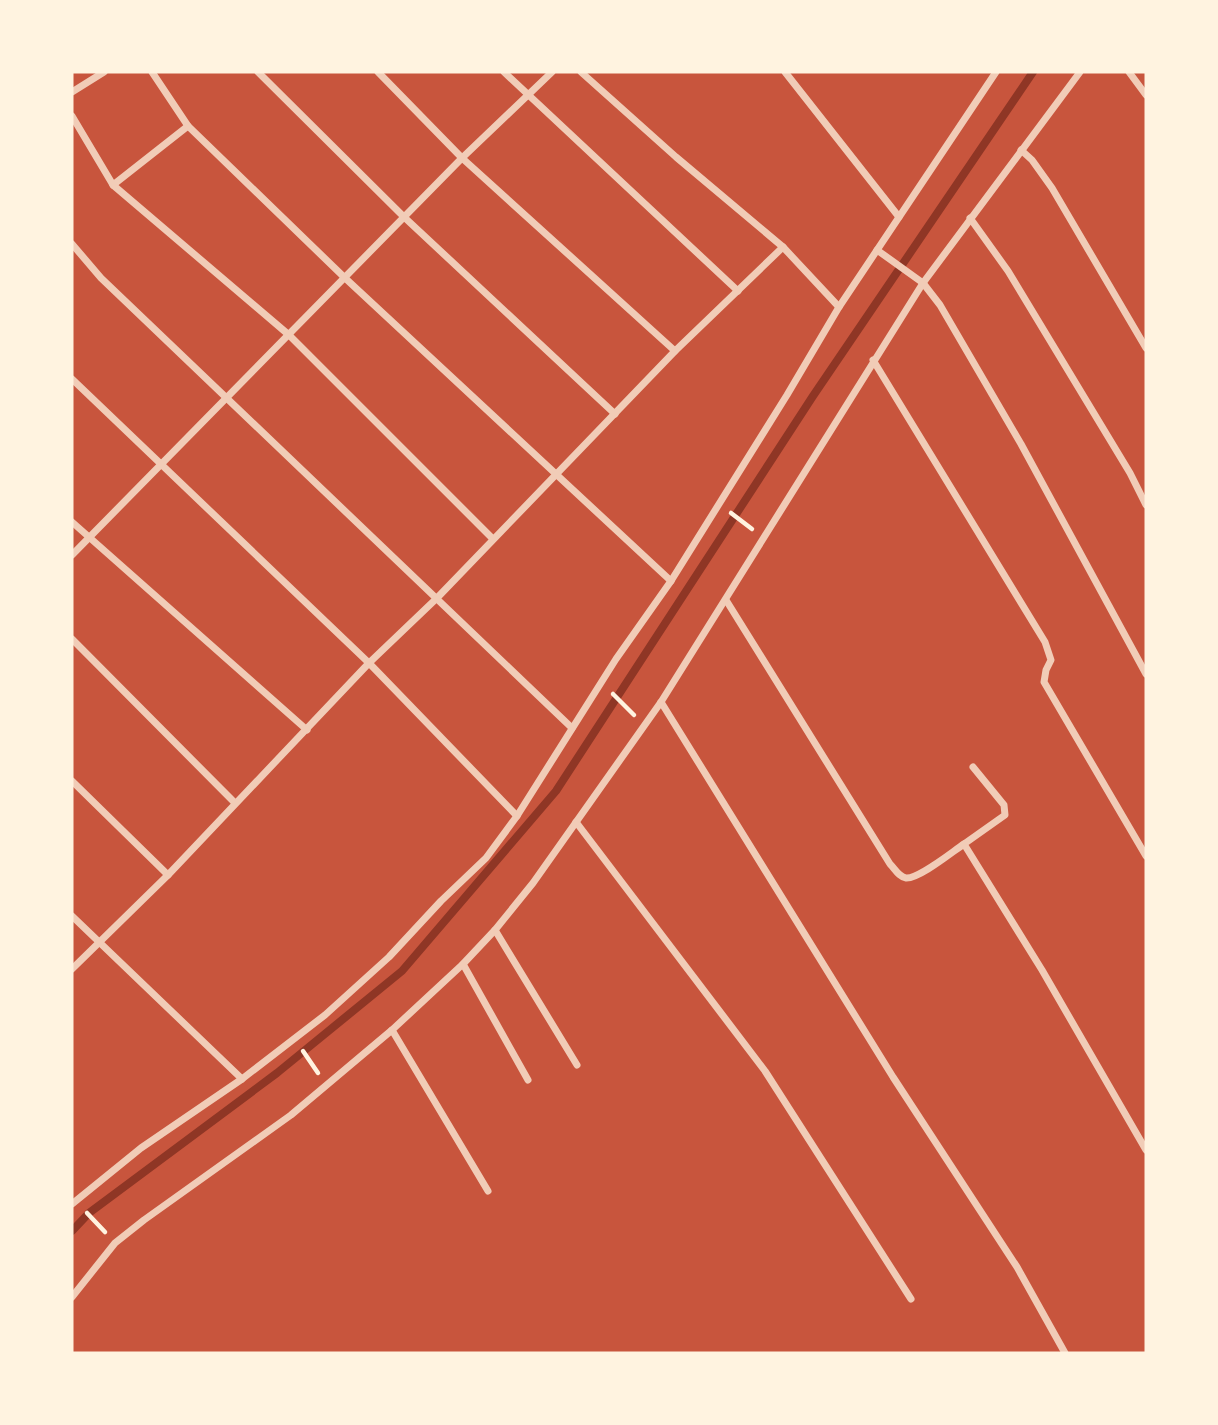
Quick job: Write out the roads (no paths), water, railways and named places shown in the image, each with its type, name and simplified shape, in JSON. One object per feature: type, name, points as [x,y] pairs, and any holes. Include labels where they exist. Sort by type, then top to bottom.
[{"type":"street","points":[[72,92],[104,72]]},
{"type":"street","points":[[152,72],[188,126],[345,278],[671,582]]},
{"type":"street","points":[[258,72],[404,217],[615,414]]},
{"type":"street","points":[[378,72],[462,158],[675,352]]},
{"type":"street","points":[[504,72],[738,291]]},
{"type":"street","points":[[72,555],[462,158],[552,72]]},
{"type":"street","points":[[581,72],[783,247],[839,307]]},
{"type":"street","points":[[785,72],[899,217]]},
{"type":"street","points":[[74,1203],[141,1148],[242,1079],[325,1015],[389,957],[486,858],[517,816],[601,682],[671,582],[839,307],[996,72]]},
{"type":"street","points":[[72,1297],[115,1243],[291,1115],[392,1030],[463,964],[495,930],[533,883],[661,702],[923,283],[1080,72]]},
{"type":"street","points":[[1129,72],[1146,95]]},
{"type":"street","points":[[72,116],[113,185],[289,335],[493,539]]},
{"type":"street","points":[[113,185],[188,126]]},
{"type":"street","points":[[1021,150],[1032,160],[1052,188],[1146,348]]},
{"type":"street","points":[[970,218],[1008,271],[1130,473],[1146,505]]},
{"type":"street","points":[[72,244],[101,278],[572,728]]},
{"type":"street","points":[[72,969],[169,875],[234,803],[369,663],[437,598],[675,352],[783,247]]},
{"type":"street","points":[[877,250],[923,283],[940,305],[1021,444],[1146,674]]},
{"type":"street","points":[[873,360],[1045,642],[1051,660],[1044,682],[1146,856]]},
{"type":"street","points":[[72,379],[369,663],[517,816]]},
{"type":"street","points":[[72,522],[307,730]]},
{"type":"street","points":[[726,600],[890,864],[904,878],[915,877],[1005,815],[1004,804],[973,767]]},
{"type":"street","points":[[72,639],[234,803]]},
{"type":"street","points":[[661,702],[893,1077],[1017,1267],[1065,1353]]},
{"type":"street","points":[[72,781],[169,875]]},
{"type":"street","points":[[576,822],[765,1071],[911,1299]]},
{"type":"street","points":[[964,844],[1042,971],[1146,1150]]},
{"type":"street","points":[[72,916],[242,1079]]},
{"type":"street","points":[[495,930],[577,1065]]},
{"type":"street","points":[[463,964],[528,1080]]},
{"type":"street","points":[[392,1030],[488,1191]]},
{"type":"waterway","points":[[72,1231],[89,1213],[277,1073],[402,971],[556,791],[813,396],[1033,72]]}]
